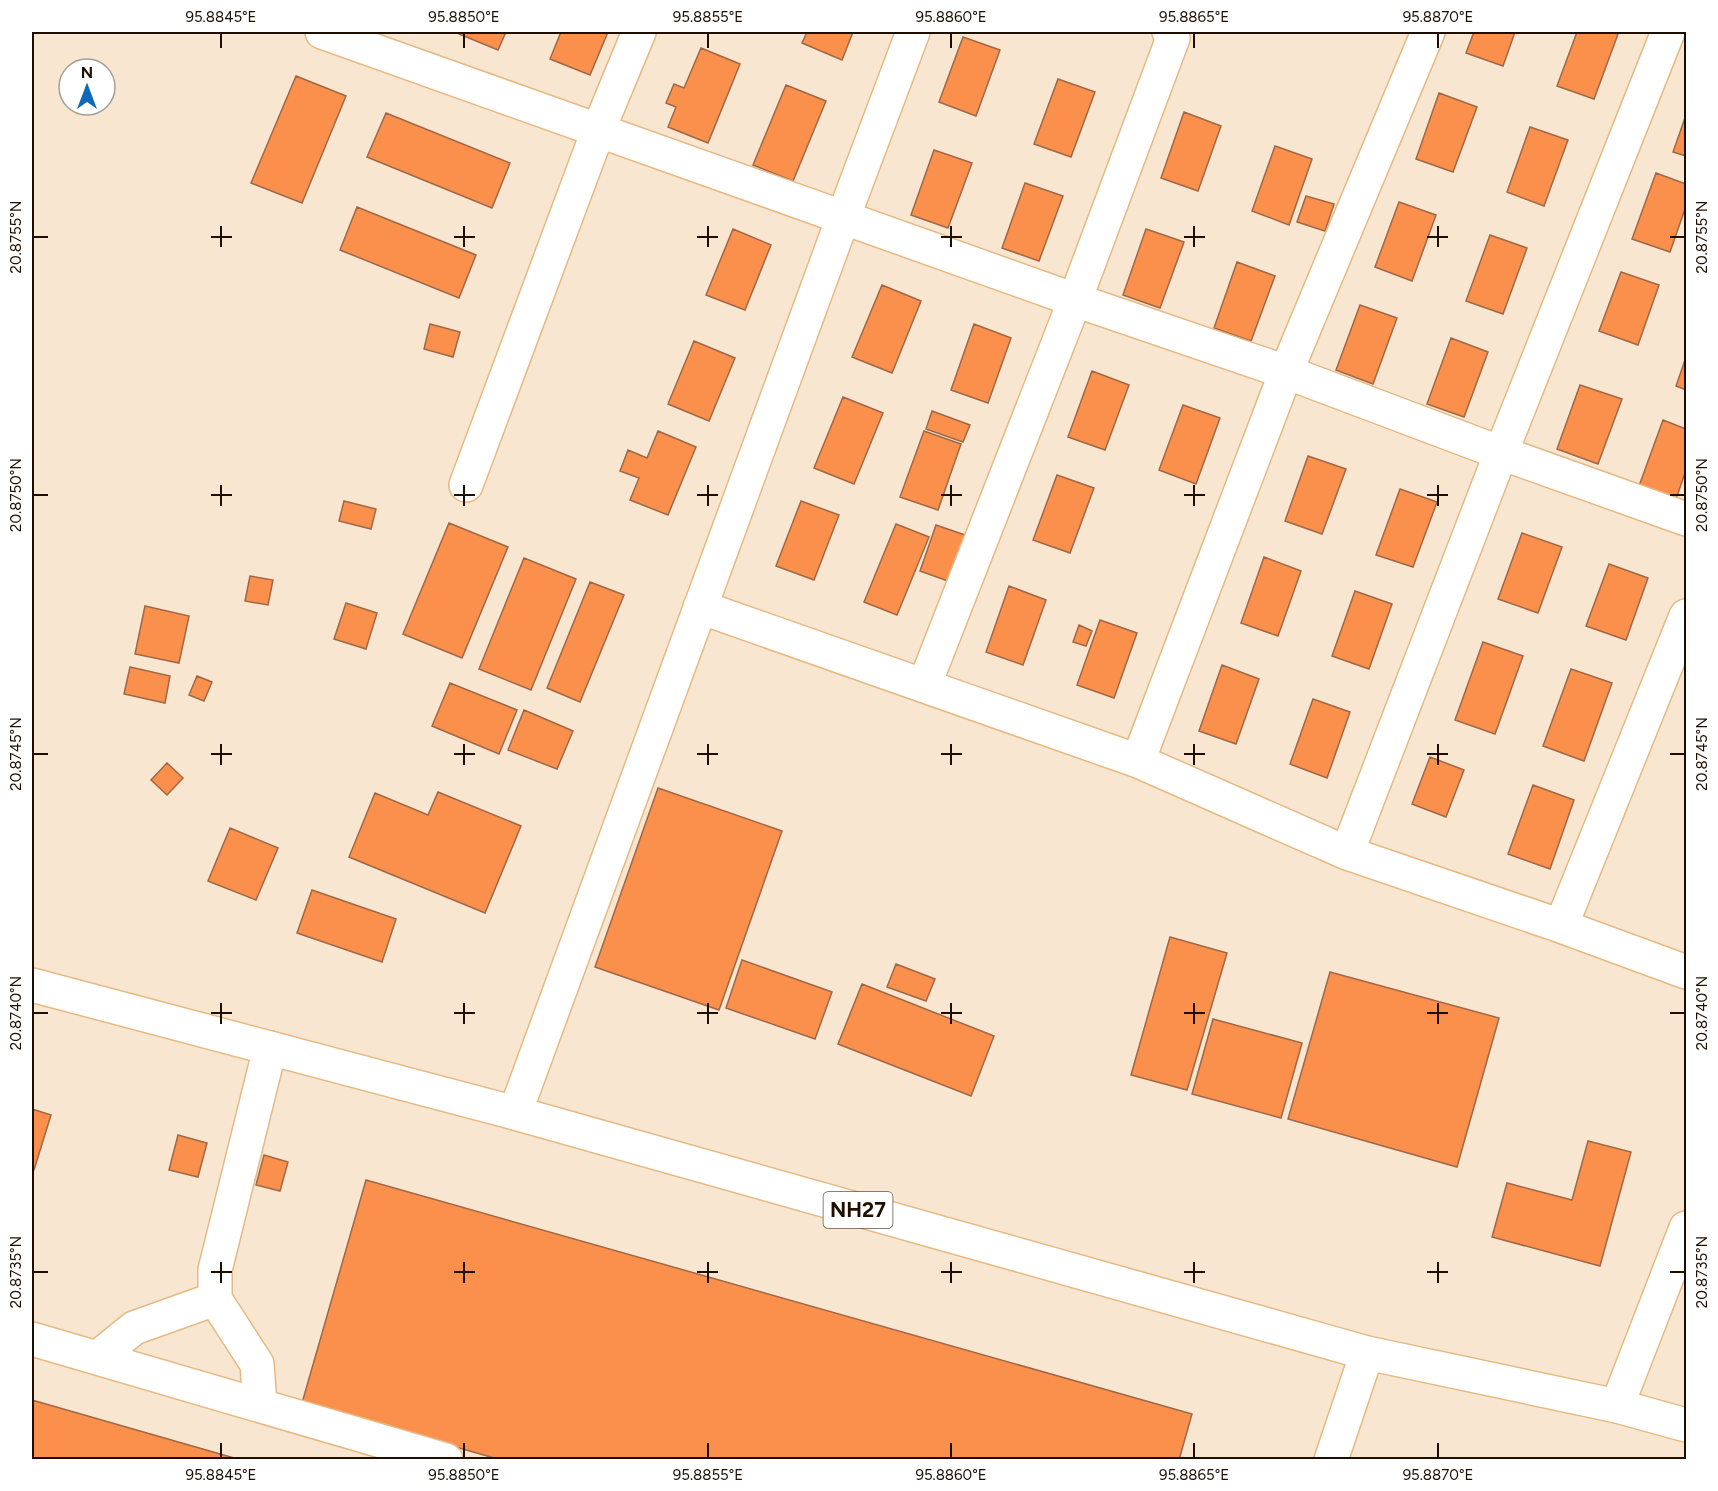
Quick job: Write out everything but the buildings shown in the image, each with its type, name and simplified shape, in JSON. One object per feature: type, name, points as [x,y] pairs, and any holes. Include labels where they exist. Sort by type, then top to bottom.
[{"type":"main road","points":[[322,32],[393,44],[598,131],[1075,300],[1286,372],[1500,453],[1686,519]]},
{"type":"main road","points":[[466,485],[598,131],[639,32]]},
{"type":"main road","points":[[514,1113],[913,32]]},
{"type":"main road","points":[[924,686],[1075,300],[1173,38],[1169,32]]},
{"type":"main road","points":[[1138,761],[1286,372],[1428,32]]},
{"type":"main road","points":[[1347,853],[1500,453],[1668,32]]},
{"type":"main road","points":[[700,607],[1138,761],[1347,853],[1561,926],[1686,972]]},
{"type":"main road","points":[[1561,926],[1686,616]]},
{"type":"main road","name":"NH27","points":[[32,985],[514,1113],[1367,1353],[1617,1406],[1686,1425]]},
{"type":"main road","points":[[260,1405],[257,1364],[215,1299],[215,1270],[270,1048]]},
{"type":"main road","points":[[1617,1406],[1686,1228]]},
{"type":"main road","points":[[98,1358],[134,1328],[215,1299]]},
{"type":"main road","points":[[32,1339],[446,1460]]},
{"type":"main road","points":[[1331,1460],[1367,1353]]}]
